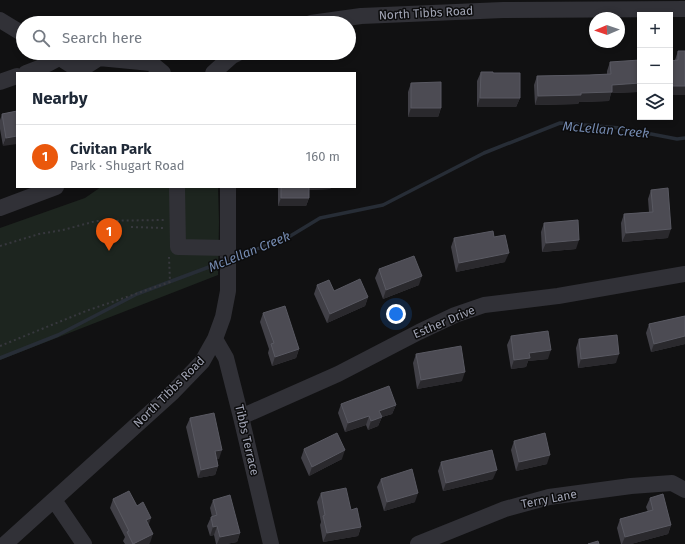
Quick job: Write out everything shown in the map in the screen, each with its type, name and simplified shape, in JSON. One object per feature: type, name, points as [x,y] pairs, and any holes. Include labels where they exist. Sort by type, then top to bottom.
[{"type":"street","name":"North Tibbs Road","points":[[356,17],[503,10],[685,9]]},
{"type":"street","points":[[0,20],[16,30]]},
{"type":"street","points":[[29,72],[45,66],[53,60]]},
{"type":"street","points":[[65,60],[74,67],[85,67],[91,60]]},
{"type":"street","points":[[130,60],[151,63],[162,72]]},
{"type":"street","points":[[214,72],[229,60]]},
{"type":"street","points":[[232,72],[234,60]]},
{"type":"street","points":[[0,82],[16,76]]},
{"type":"street","points":[[0,208],[53,188]]},
{"type":"street","points":[[178,188],[178,247],[228,249]]},
{"type":"street","name":"North Tibbs Road","points":[[5,544],[173,392],[202,362],[215,339],[223,317],[228,291],[228,188]]},
{"type":"street","name":"Esther Drive","points":[[241,417],[338,374],[455,315],[484,305],[558,296],[685,274]]},
{"type":"street","name":"Tibbs Terrace","points":[[215,339],[226,358],[271,544]]},
{"type":"street","name":"Terry Lane","points":[[418,544],[505,509],[549,497],[631,486],[672,483],[685,490]]},
{"type":"street","points":[[54,500],[84,544]]},
{"type":"path","points":[[0,246],[39,234],[63,230],[96,221],[167,220]]},
{"type":"path","points":[[131,227],[169,228]]},
{"type":"path","points":[[0,346],[86,311],[170,282],[169,251]]},
{"type":"shaded area","points":[[100,188],[218,188],[218,275],[0,360],[0,228],[85,198]]},
{"type":"building","points":[[678,51],[685,51],[685,86],[673,86],[673,61],[678,60]]},
{"type":"building","points":[[637,60],[637,83],[612,85],[612,92],[581,93],[581,95],[538,96],[537,76],[611,74],[610,62]]},
{"type":"building","points":[[481,72],[520,73],[520,98],[480,98]]},
{"type":"building","points":[[441,82],[441,108],[411,108],[411,83]]},
{"type":"building","points":[[16,111],[16,136],[6,138],[2,114]]},
{"type":"building","points":[[281,188],[309,188],[309,198],[281,198]]},
{"type":"building","points":[[668,188],[671,229],[626,233],[624,214],[653,212],[651,190]]},
{"type":"building","points":[[578,220],[579,240],[546,243],[544,223]]},
{"type":"building","points":[[493,231],[494,237],[505,235],[509,253],[459,263],[454,238]]},
{"type":"building","points":[[414,256],[422,276],[386,290],[379,269]]},
{"type":"building","points":[[360,279],[368,297],[330,314],[317,285],[329,280],[334,291]]},
{"type":"building","points":[[285,306],[299,349],[275,357],[271,344],[274,343],[263,313]]},
{"type":"building","points":[[685,316],[685,336],[654,344],[649,324]]},
{"type":"building","points":[[548,331],[551,350],[529,353],[530,358],[514,360],[511,336]]},
{"type":"building","points":[[617,335],[619,354],[581,359],[579,339]]},
{"type":"building","points":[[461,346],[465,372],[421,380],[416,354]]},
{"type":"building","points":[[389,386],[396,405],[379,411],[382,417],[371,421],[369,416],[348,423],[341,404]]},
{"type":"building","points":[[214,413],[222,450],[215,451],[218,466],[201,470],[190,418]]},
{"type":"building","points":[[337,433],[345,450],[312,467],[304,449]]},
{"type":"building","points":[[545,433],[550,455],[519,462],[514,441]]},
{"type":"building","points":[[492,450],[497,470],[446,483],[441,462]]},
{"type":"building","points":[[412,469],[418,493],[387,502],[381,479]]},
{"type":"building","points":[[346,488],[351,510],[357,508],[361,527],[327,533],[323,516],[325,515],[321,493]]},
{"type":"building","points":[[129,491],[137,506],[143,502],[151,518],[146,520],[153,534],[133,544],[127,532],[129,531],[113,499]]},
{"type":"building","points":[[663,494],[671,525],[625,537],[620,519],[653,510],[650,498]]},
{"type":"building","points":[[230,495],[240,533],[220,537],[217,526],[213,527],[211,517],[217,515],[213,500]]},
{"type":"building","points":[[598,541],[599,544],[588,544]]},
{"type":"waterway","name":"McLellan Creek","points":[[232,258],[287,238],[320,218],[383,205],[484,153],[560,123],[620,128],[677,139],[685,138]]},
{"type":"waterway","name":"McLellan Creek","points":[[0,358],[58,335],[137,294],[225,261]]},
{"type":"place","name":"Civitan Park","points":[[109,251]]}]
